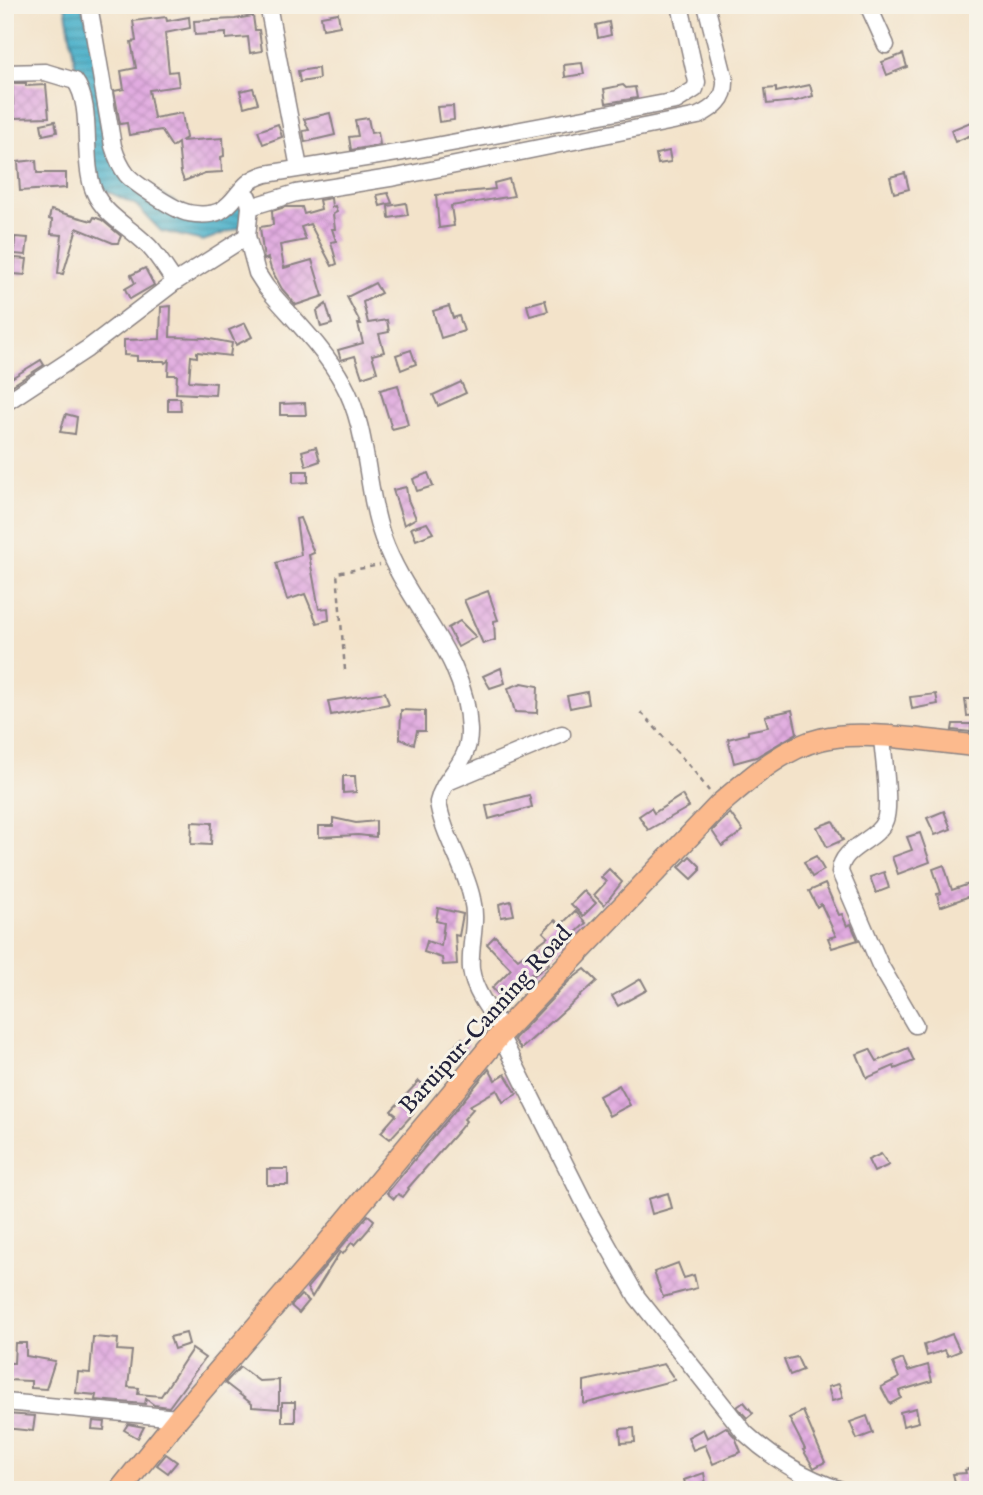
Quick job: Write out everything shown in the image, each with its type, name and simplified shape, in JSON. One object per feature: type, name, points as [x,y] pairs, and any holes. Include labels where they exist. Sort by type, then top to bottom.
[{"type":"main road","name":"Baruipur-Canning Road","points":[[120,1490],[502,1033],[719,805],[751,777],[799,747],[821,739],[846,735],[978,746]]},
{"type":"street","points":[[89,5],[113,146],[127,174],[134,182],[182,211],[198,214],[220,211],[245,184],[266,174],[403,152],[676,101],[695,89],[697,82],[680,5]]},
{"type":"street","points":[[268,5],[299,169]]},
{"type":"street","points":[[250,207],[296,192],[396,177],[698,116],[711,110],[721,100],[725,90],[725,80],[706,5]]},
{"type":"street","points":[[868,5],[886,45]]},
{"type":"street","points":[[5,73],[46,72],[75,81],[83,97],[88,166],[92,187],[100,204],[153,251],[175,282]]},
{"type":"street","points":[[245,184],[250,207],[247,236],[257,273],[334,368],[350,396],[382,536],[393,563],[444,645],[462,685],[469,733],[465,753],[458,769],[445,783],[438,802],[439,812],[473,901],[471,967],[474,980],[589,1212],[637,1297],[752,1439],[773,1457],[804,1475],[841,1490]]},
{"type":"street","points":[[5,403],[87,349],[175,282],[247,236]]},
{"type":"street","points":[[445,783],[562,734]]},
{"type":"street","points":[[882,737],[886,819],[877,831],[841,862],[839,872],[880,965],[915,1025]]},
{"type":"street","points":[[5,1402],[178,1418]]},
{"type":"path","points":[[345,670],[337,573],[393,563]]},
{"type":"path","points":[[641,712],[694,771],[719,805]]},
{"type":"water","points":[[65,5],[81,5],[95,46],[103,138],[118,171],[202,217],[250,202],[244,226],[203,241],[161,231],[136,205],[96,186]]},
{"type":"building","points":[[338,13],[340,26],[323,29],[321,16]]},
{"type":"building","points":[[253,16],[255,30],[259,30],[262,51],[250,53],[248,37],[226,39],[226,33],[195,35],[194,21]]},
{"type":"building","points":[[166,17],[167,21],[189,17],[190,28],[165,33],[169,72],[177,71],[179,86],[149,90],[154,118],[182,113],[186,138],[181,141],[223,138],[222,172],[205,173],[184,181],[178,143],[172,147],[161,130],[129,135],[127,123],[120,124],[114,91],[124,89],[121,71],[136,68],[131,42],[136,41],[133,21]]},
{"type":"building","points":[[609,22],[611,35],[598,38],[596,25]]},
{"type":"building","points":[[903,54],[907,67],[887,75],[882,62]]},
{"type":"building","points":[[582,63],[584,74],[565,77],[564,65]]},
{"type":"building","points":[[318,68],[319,79],[300,82],[298,71]]},
{"type":"building","points":[[12,83],[26,83],[26,86],[46,85],[49,117],[14,118]]},
{"type":"building","points":[[623,85],[626,88],[635,87],[637,98],[606,103],[604,89]]},
{"type":"building","points":[[810,85],[813,96],[767,104],[765,89],[776,88],[776,92]]},
{"type":"building","points":[[253,88],[258,103],[244,107],[240,91]]},
{"type":"building","points":[[453,106],[454,120],[439,122],[437,107]]},
{"type":"building","points":[[330,113],[335,135],[305,142],[303,131],[309,130],[304,119]]},
{"type":"building","points":[[368,118],[371,133],[378,132],[380,145],[351,150],[349,137],[358,136],[355,120]]},
{"type":"building","points":[[978,119],[978,132],[955,142],[951,130]]},
{"type":"building","points":[[55,121],[57,132],[43,135],[41,124]]},
{"type":"building","points":[[278,124],[282,137],[263,144],[258,131]]},
{"type":"building","points":[[669,151],[671,162],[658,164],[656,154]]},
{"type":"building","points":[[36,160],[37,173],[66,173],[66,188],[20,191],[18,162]]},
{"type":"building","points":[[905,173],[909,189],[894,193],[890,177]]},
{"type":"building","points":[[509,179],[514,196],[451,206],[454,226],[439,228],[436,195],[495,189],[494,183]]},
{"type":"building","points":[[388,193],[392,203],[380,206],[377,195]]},
{"type":"building","points":[[331,198],[332,207],[335,206],[337,212],[333,214],[335,229],[332,229],[336,241],[331,242],[337,264],[332,266],[310,224],[301,227],[306,240],[280,245],[284,268],[312,260],[323,296],[296,305],[282,289],[268,258],[264,260],[260,227],[273,225],[272,211],[285,207],[302,207],[304,214],[321,209],[319,200]]},
{"type":"building","points":[[406,203],[408,215],[389,218],[388,206]]},
{"type":"building","points":[[51,210],[92,221],[94,217],[102,220],[121,236],[118,243],[77,228],[63,274],[58,273],[62,235],[51,234]]},
{"type":"building","points":[[15,237],[28,238],[26,255],[14,254]]},
{"type":"building","points":[[15,258],[27,259],[25,275],[14,274]]},
{"type":"building","points":[[145,268],[154,285],[130,299],[125,289],[135,283],[131,275]]},
{"type":"building","points":[[375,283],[381,293],[363,302],[368,323],[387,320],[389,332],[379,334],[384,352],[372,355],[377,372],[362,377],[355,356],[341,360],[338,350],[363,343],[358,324],[361,324],[347,297]]},
{"type":"building","points":[[545,300],[548,311],[530,316],[527,305]]},
{"type":"building","points":[[326,304],[332,324],[321,327],[317,311]]},
{"type":"building","points":[[171,306],[170,337],[205,338],[232,343],[230,356],[197,352],[197,357],[191,356],[189,381],[216,383],[215,395],[176,393],[177,375],[168,375],[169,360],[165,363],[137,361],[137,356],[124,355],[124,340],[160,339],[161,307]]},
{"type":"building","points":[[449,306],[453,318],[459,316],[464,331],[441,338],[433,311]]},
{"type":"building","points":[[245,323],[252,337],[236,345],[229,330]]},
{"type":"building","points":[[411,350],[416,364],[401,370],[396,355]]},
{"type":"building","points":[[41,360],[44,365],[5,390],[5,382]]},
{"type":"building","points":[[461,382],[466,393],[438,406],[433,395]]},
{"type":"building","points":[[398,385],[408,425],[392,429],[380,390]]},
{"type":"building","points":[[168,398],[180,398],[181,411],[168,411]]},
{"type":"building","points":[[305,403],[306,415],[280,415],[280,404]]},
{"type":"building","points":[[66,414],[77,417],[75,434],[60,432]]},
{"type":"building","points":[[316,447],[320,461],[306,466],[302,451]]},
{"type":"building","points":[[293,471],[308,471],[308,482],[293,483]]},
{"type":"building","points":[[428,473],[433,486],[417,491],[413,479]]},
{"type":"building","points":[[406,487],[416,518],[404,525],[393,490]]},
{"type":"building","points":[[300,518],[314,553],[309,555],[319,609],[328,608],[329,620],[317,623],[305,594],[287,600],[276,563],[301,555],[296,519]]},
{"type":"building","points":[[427,523],[433,533],[416,540],[411,528]]},
{"type":"building","points":[[488,591],[498,620],[494,621],[495,640],[483,644],[464,600]]},
{"type":"building","points":[[460,621],[476,637],[458,647],[448,628]]},
{"type":"building","points":[[501,668],[505,683],[490,688],[483,676]]},
{"type":"building","points":[[522,683],[538,686],[537,713],[515,712],[508,688]]},
{"type":"building","points":[[385,692],[389,704],[331,715],[328,701]]},
{"type":"building","points":[[587,692],[589,704],[570,708],[567,696]]},
{"type":"building","points":[[936,694],[938,704],[912,709],[910,697]]},
{"type":"building","points":[[965,699],[976,699],[978,715],[967,716]]},
{"type":"building","points":[[401,710],[425,711],[425,731],[417,731],[414,744],[400,739]]},
{"type":"building","points":[[792,710],[797,733],[756,757],[734,763],[728,739],[768,727],[765,716]]},
{"type":"building","points":[[953,724],[971,724],[971,732],[952,730]]},
{"type":"building","points":[[343,776],[355,776],[356,792],[343,793]]},
{"type":"building","points":[[529,795],[532,807],[489,819],[486,806]]},
{"type":"building","points":[[682,795],[689,807],[648,830],[639,816],[651,808],[654,813]]},
{"type":"building","points":[[944,811],[951,829],[935,835],[927,818]]},
{"type":"building","points":[[730,813],[743,831],[722,846],[712,831]]},
{"type":"building","points":[[333,818],[356,823],[376,821],[376,837],[319,837],[319,826],[333,826]]},
{"type":"building","points":[[833,821],[843,840],[827,847],[817,827]]},
{"type":"building","points":[[192,822],[212,823],[211,845],[191,844]]},
{"type":"building","points":[[920,833],[930,862],[898,874],[892,857],[912,850],[907,837]]},
{"type":"building","points":[[690,856],[700,866],[700,871],[692,879],[679,867]]},
{"type":"building","points":[[816,856],[824,870],[812,877],[804,862]]},
{"type":"building","points":[[944,865],[952,890],[978,881],[978,893],[940,907],[937,894],[941,893],[933,869]]},
{"type":"building","points":[[609,869],[622,882],[604,905],[594,895],[606,882],[601,877]]},
{"type":"building","points":[[884,872],[889,888],[876,893],[870,877]]},
{"type":"building","points":[[825,884],[839,915],[842,914],[847,926],[851,924],[858,940],[832,948],[828,938],[836,936],[821,904],[817,907],[809,891]]},
{"type":"building","points":[[584,891],[596,903],[583,916],[571,904]]},
{"type":"building","points":[[511,901],[514,915],[501,917],[499,904]]},
{"type":"building","points":[[438,908],[463,914],[459,936],[455,935],[457,964],[443,965],[442,958],[424,952],[427,941],[441,946],[444,923],[436,921]]},
{"type":"building","points":[[575,911],[586,923],[547,960],[549,964],[533,976],[531,973],[504,1000],[492,988],[511,969],[487,944],[495,936],[518,959],[548,937],[543,932],[555,920],[561,925]]},
{"type":"building","points":[[585,969],[597,981],[521,1049],[514,1039],[569,981]]},
{"type":"building","points":[[641,979],[647,990],[618,1006],[612,996]]},
{"type":"building","points":[[462,1038],[469,1046],[459,1056],[452,1048]]},
{"type":"building","points":[[908,1048],[914,1061],[895,1069],[894,1066],[867,1078],[857,1054],[870,1049],[877,1061]]},
{"type":"building","points":[[489,1069],[495,1080],[505,1074],[517,1094],[503,1102],[497,1090],[469,1106],[473,1109],[458,1131],[403,1197],[398,1194],[394,1199],[387,1193]]},
{"type":"building","points":[[419,1081],[429,1090],[411,1112],[413,1114],[390,1139],[381,1132],[396,1115],[391,1111]]},
{"type":"building","points":[[619,1085],[630,1105],[609,1116],[599,1096]]},
{"type":"building","points":[[881,1154],[889,1165],[874,1172],[868,1160]]},
{"type":"building","points":[[267,1169],[288,1169],[288,1185],[267,1185]]},
{"type":"building","points":[[668,1193],[672,1208],[652,1214],[648,1199]]},
{"type":"building","points":[[368,1215],[374,1220],[369,1229],[355,1245],[352,1242],[343,1254],[340,1252],[312,1297],[307,1288]]},
{"type":"building","points":[[678,1263],[684,1278],[694,1275],[697,1288],[663,1297],[654,1272]]},
{"type":"building","points":[[301,1295],[309,1301],[299,1313],[291,1306]]},
{"type":"building","points":[[186,1333],[189,1344],[174,1349],[170,1337]]},
{"type":"building","points":[[952,1334],[960,1351],[948,1356],[945,1350],[927,1356],[924,1345]]},
{"type":"building","points":[[93,1337],[118,1339],[117,1350],[132,1351],[128,1387],[139,1388],[138,1394],[161,1396],[192,1349],[205,1358],[169,1407],[154,1405],[146,1399],[145,1404],[95,1400],[96,1395],[76,1393],[78,1372],[90,1373]]},
{"type":"building","points":[[15,1343],[26,1343],[26,1356],[55,1361],[46,1389],[31,1388],[31,1381],[6,1380],[7,1363],[14,1363]]},
{"type":"building","points":[[797,1357],[803,1370],[790,1375],[784,1360]]},
{"type":"building","points":[[903,1359],[908,1371],[928,1365],[932,1381],[899,1391],[901,1398],[890,1404],[881,1387],[899,1378],[893,1363]]},
{"type":"building","points":[[664,1364],[675,1380],[584,1404],[584,1381]]},
{"type":"building","points":[[240,1367],[259,1381],[279,1380],[279,1409],[252,1407],[252,1404],[225,1383]]},
{"type":"building","points":[[839,1384],[843,1398],[832,1401],[828,1387]]},
{"type":"building","points":[[282,1402],[295,1402],[295,1422],[282,1422]]},
{"type":"building","points":[[744,1402],[753,1413],[747,1418],[737,1407]]},
{"type":"building","points":[[916,1408],[919,1422],[903,1426],[900,1412]]},
{"type":"building","points":[[803,1411],[825,1462],[814,1468],[789,1418]]},
{"type":"building","points":[[5,1414],[35,1416],[33,1431],[5,1428]]},
{"type":"building","points":[[867,1416],[873,1433],[857,1439],[850,1422]]},
{"type":"building","points":[[93,1421],[105,1422],[104,1430],[92,1429]]},
{"type":"building","points":[[128,1424],[144,1427],[138,1438],[124,1430]]},
{"type":"building","points":[[726,1427],[735,1437],[741,1452],[713,1464],[705,1445],[693,1450],[688,1437],[703,1429],[707,1438]]},
{"type":"building","points":[[634,1428],[635,1442],[621,1443],[620,1429]]},
{"type":"building","points":[[166,1454],[177,1462],[168,1473],[157,1465]]},
{"type":"building","points":[[978,1466],[978,1490],[957,1490],[953,1474],[966,1473],[965,1470]]},
{"type":"building","points":[[704,1473],[707,1490],[687,1490],[684,1480]]}]
